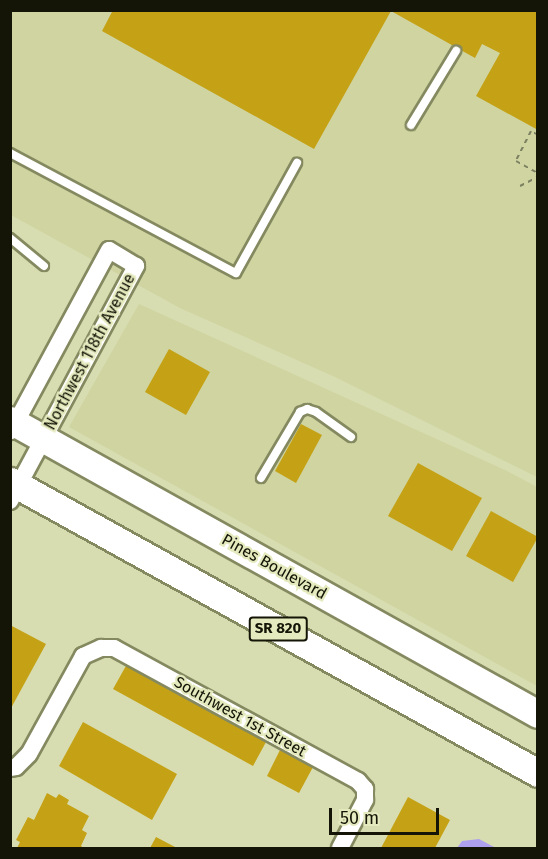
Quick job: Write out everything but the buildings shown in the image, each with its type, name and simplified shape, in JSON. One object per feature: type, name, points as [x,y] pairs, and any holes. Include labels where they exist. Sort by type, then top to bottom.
[{"type":"highway","name":"Pines Boulevard","points":[[12,425],[44,439],[537,714]]},
{"type":"highway","name":"SR 820","points":[[13,489],[537,773]]},
{"type":"street","name":"Northwest 118th Avenue","points":[[12,425],[109,250],[136,266],[44,439],[13,489]]},
{"type":"street","name":"Southwest 1st Street","points":[[10,768],[16,767],[29,753],[83,656],[101,648],[114,648],[358,781],[365,789],[365,800],[340,849]]},
{"type":"lane","points":[[411,125],[456,51]]},
{"type":"lane","points":[[10,153],[236,273],[297,163]]},
{"type":"lane","points":[[10,238],[44,266]]},
{"type":"lane","points":[[261,477],[300,412],[307,409],[316,412],[351,437]]},
{"type":"path","points":[[520,186],[537,175],[516,161],[531,131],[537,135]]},
{"type":"shaded area","points":[[11,11],[537,11],[537,477],[335,377],[180,308],[11,215]]},
{"type":"shaded area","points":[[139,304],[507,471],[537,487],[537,686],[69,427]]},
{"type":"shaded area","points":[[479,839],[496,848],[457,848],[462,841]]}]
